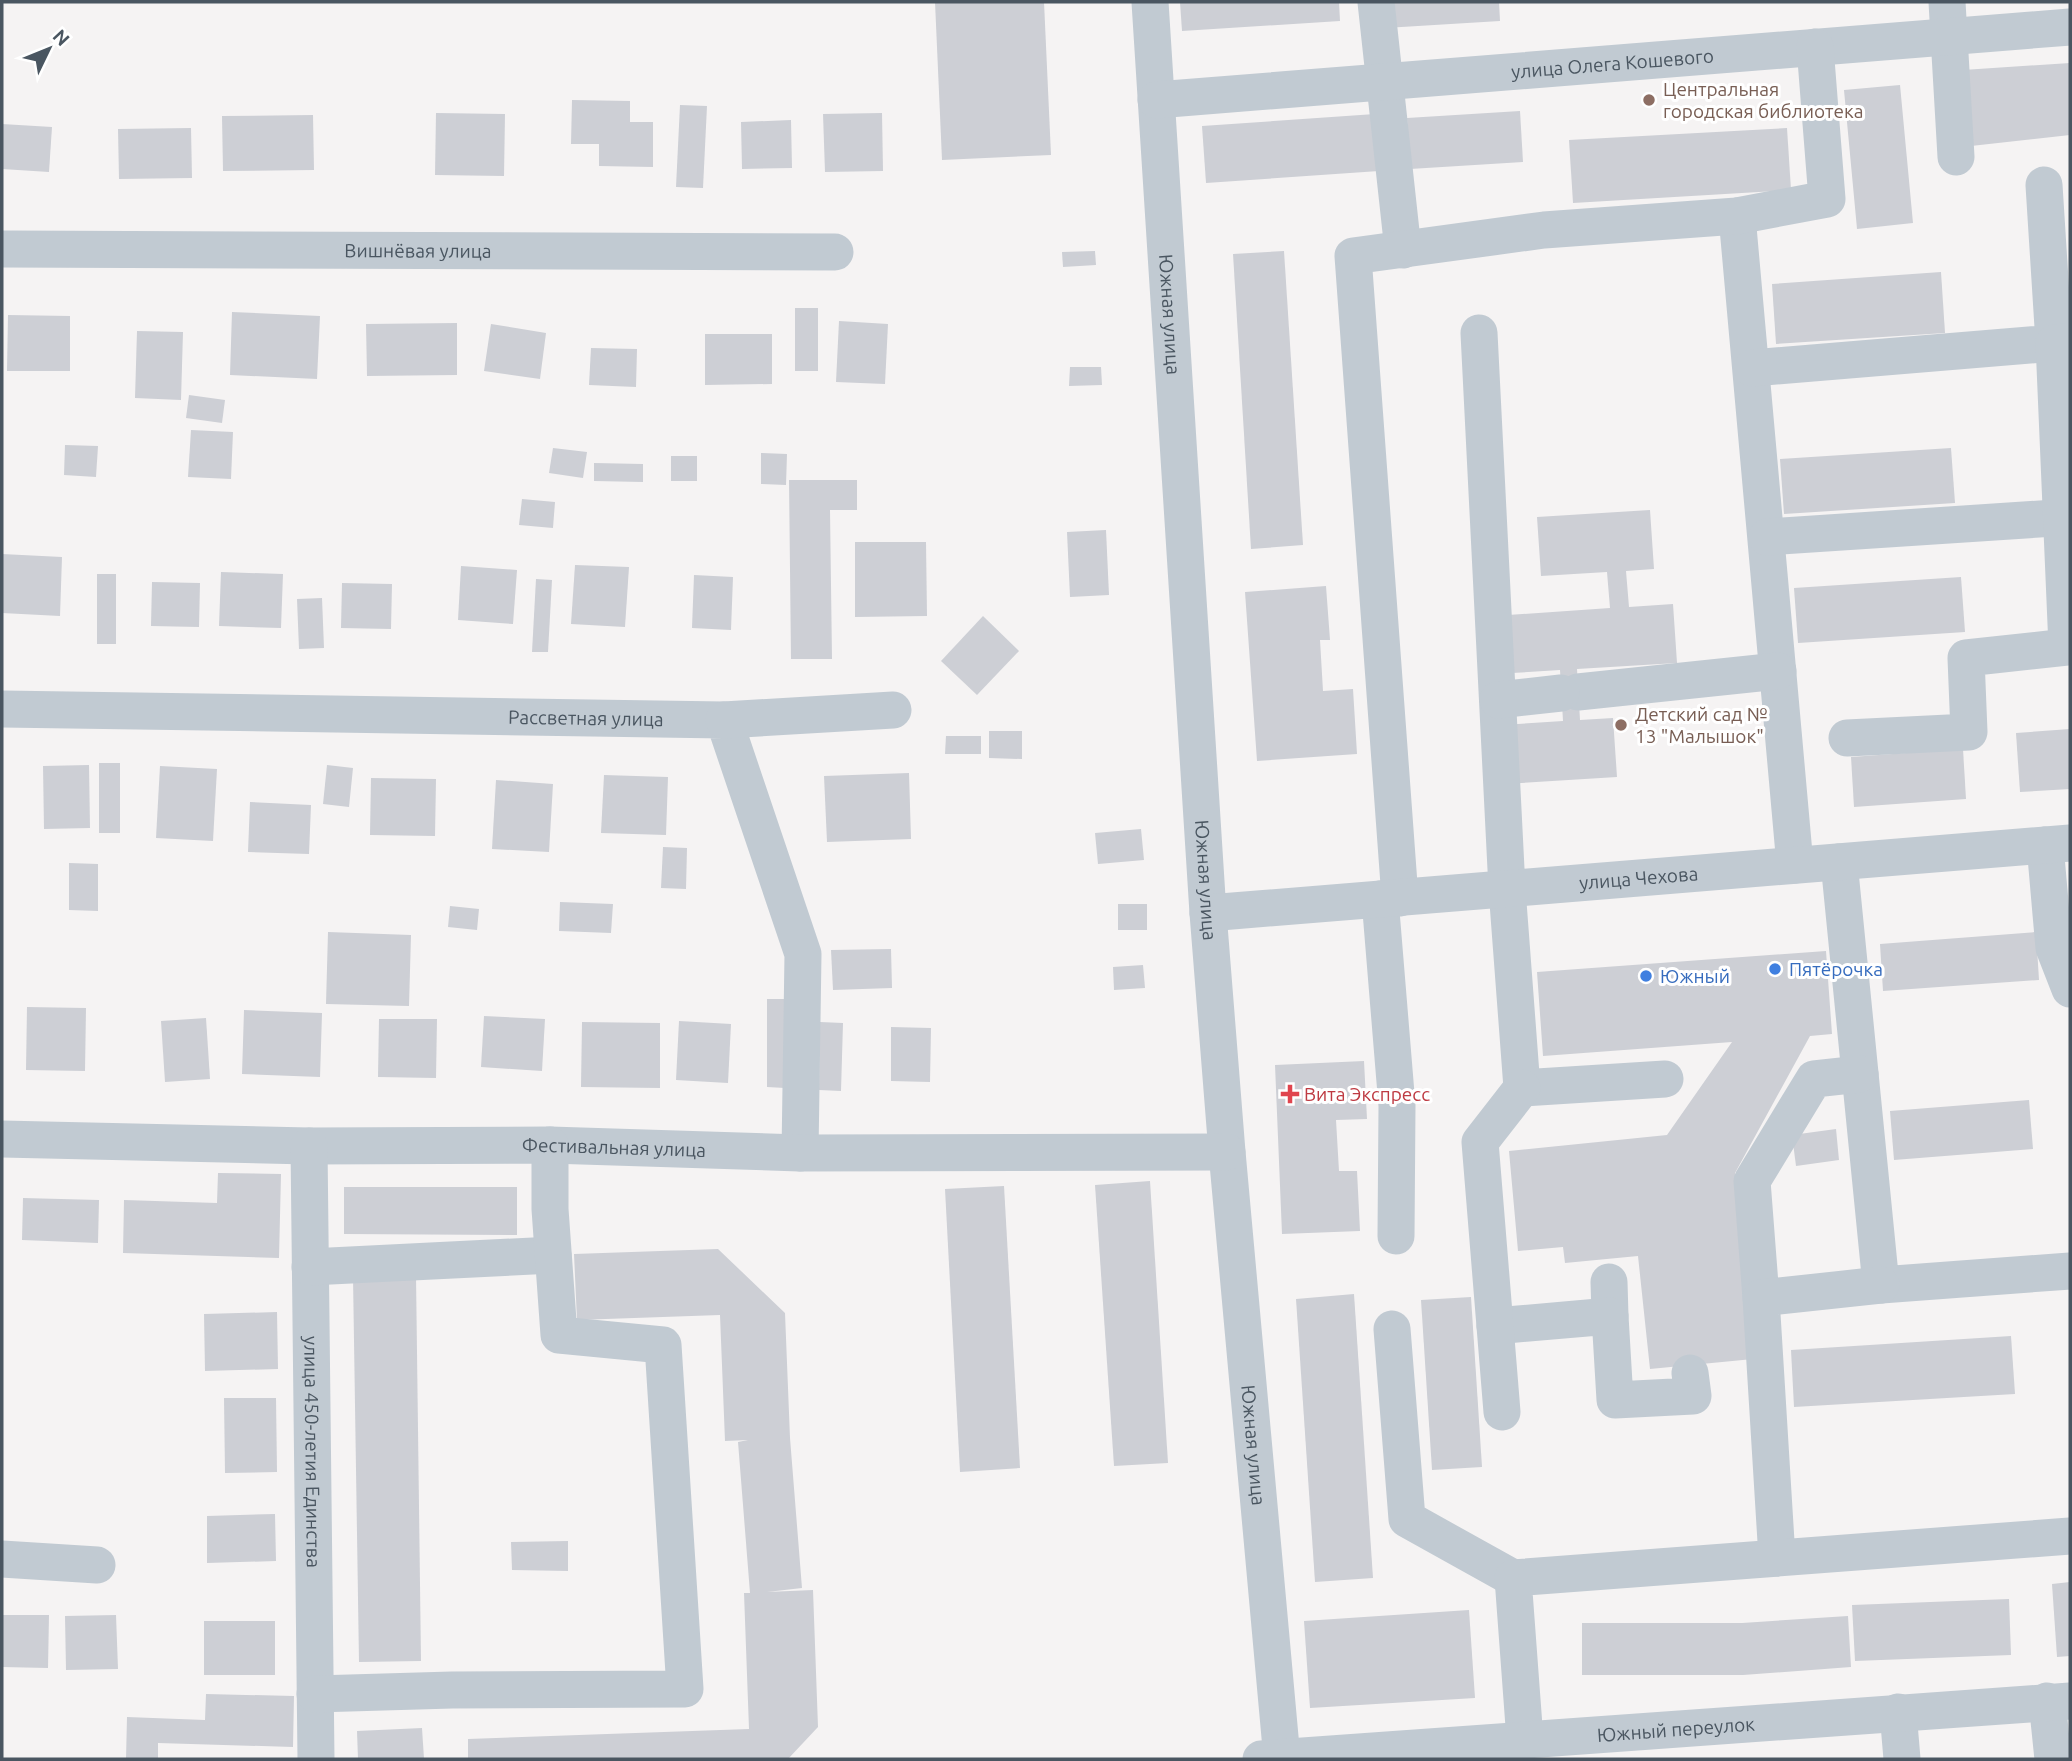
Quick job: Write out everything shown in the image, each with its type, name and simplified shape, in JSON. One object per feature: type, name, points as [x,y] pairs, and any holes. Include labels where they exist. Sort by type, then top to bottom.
[{"type":"street","name":"Южная улица","points":[[1150,2],[1208,914],[1282,1759]]},
{"type":"street","points":[[1376,2],[1402,250]]},
{"type":"street","name":"улица Олега Кошевого","points":[[1156,100],[1815,47],[1948,19],[2070,27]]},
{"type":"street","points":[[1948,19],[1956,158]]},
{"type":"street","points":[[1396,1236],[1397,1106],[1390,899],[1353,256],[1544,230],[1737,216],[1827,200],[1815,47]]},
{"type":"street","points":[[1847,738],[1969,732],[1966,658],[2067,647],[2062,342],[2044,185]]},
{"type":"street","points":[[1737,216],[1795,865]]},
{"type":"street","name":"Вишнёвая улица","points":[[2,249],[835,252]]},
{"type":"street","points":[[1479,333],[1507,889],[1522,1088],[1480,1142],[1502,1412]]},
{"type":"street","points":[[1752,368],[2062,342]]},
{"type":"street","points":[[1767,537],[2066,517]]},
{"type":"street","points":[[1498,700],[1778,671]]},
{"type":"street","name":"Рассветная улица","points":[[2,709],[724,720],[893,710]]},
{"type":"street","points":[[724,720],[803,954],[800,1153]]},
{"type":"street","points":[[2058,844],[2054,948],[2070,989]]},
{"type":"street","name":"улица Чехова","points":[[1208,914],[2058,844]]},
{"type":"street","points":[[1839,862],[1881,1285]]},
{"type":"street","points":[[1777,1558],[1752,1181],[1814,1079],[1860,1074]]},
{"type":"street","points":[[1522,1088],[1665,1079]]},
{"type":"street","name":"Фестивальная улица","points":[[2,1139],[309,1146],[550,1145],[800,1153],[1227,1152]]},
{"type":"street","points":[[315,1694],[452,1690],[685,1689],[663,1345],[559,1335],[550,1209],[550,1145]]},
{"type":"street","name":"улица 450-летия Единства","points":[[309,1146],[316,1759]]},
{"type":"street","points":[[310,1267],[553,1255]]},
{"type":"street","points":[[1761,1298],[1881,1285],[2070,1271]]},
{"type":"street","points":[[1495,1326],[1609,1299],[1615,1400],[1693,1396],[1689,1373]]},
{"type":"street","points":[[1392,1329],[1407,1519],[1513,1578],[2070,1536]]},
{"type":"street","points":[[2,1559],[97,1565]]},
{"type":"street","points":[[1503,1747],[1513,1578]]},
{"type":"street","points":[[2053,1759],[2059,1701]]},
{"type":"street","name":"Южный переулок","points":[[1261,1759],[1503,1747],[2059,1701]]},
{"type":"street","points":[[1898,1713],[1902,1759]]},
{"type":"building","points":[[935,2],[1044,2],[1051,155],[942,160]]},
{"type":"building","points":[[1180,2],[1339,2],[1340,21],[1182,31]]},
{"type":"building","points":[[1383,2],[1499,2],[1500,21],[1385,28]]},
{"type":"building","points":[[2070,63],[2070,135],[1971,146],[1963,70]]},
{"type":"building","points":[[1900,85],[1913,223],[1857,229],[1844,90]]},
{"type":"building","points":[[572,100],[630,101],[630,122],[653,122],[653,167],[599,166],[599,144],[571,144]]},
{"type":"building","points":[[680,105],[707,106],[703,188],[676,187]]},
{"type":"building","points":[[1520,111],[1523,162],[1410,169],[1407,118]]},
{"type":"building","points":[[436,113],[505,114],[504,176],[435,175]]},
{"type":"building","points":[[882,113],[883,171],[825,172],[823,114]]},
{"type":"building","points":[[1375,114],[1379,171],[1206,183],[1202,126]]},
{"type":"building","points":[[313,115],[314,170],[223,171],[222,116]]},
{"type":"building","points":[[791,120],[792,168],[742,169],[741,122]]},
{"type":"building","points":[[2,124],[52,127],[49,172],[2,169]]},
{"type":"building","points":[[191,128],[192,178],[119,179],[118,129]]},
{"type":"building","points":[[1787,128],[1791,190],[1573,203],[1569,140]]},
{"type":"building","points":[[1095,251],[1096,265],[1063,267],[1062,252]]},
{"type":"building","points":[[1284,251],[1303,545],[1251,549],[1233,254]]},
{"type":"building","points":[[1941,272],[1945,333],[1776,344],[1772,284]]},
{"type":"building","points":[[795,308],[818,308],[818,371],[795,371]]},
{"type":"building","points":[[232,312],[320,316],[317,379],[230,375]]},
{"type":"building","points":[[8,315],[70,316],[70,371],[7,371]]},
{"type":"building","points":[[839,321],[888,324],[885,384],[836,382]]},
{"type":"building","points":[[457,323],[457,375],[367,376],[366,324]]},
{"type":"building","points":[[491,324],[546,333],[540,379],[484,371]]},
{"type":"building","points":[[137,331],[183,332],[181,400],[135,398]]},
{"type":"building","points":[[705,334],[772,334],[772,384],[705,385]]},
{"type":"building","points":[[591,348],[637,349],[636,387],[589,385]]},
{"type":"building","points":[[1070,367],[1101,367],[1102,385],[1069,386]]},
{"type":"building","points":[[189,395],[225,400],[222,423],[186,418]]},
{"type":"building","points":[[191,430],[233,432],[231,479],[188,477]]},
{"type":"building","points":[[65,445],[98,446],[96,477],[64,475]]},
{"type":"building","points":[[553,448],[587,452],[583,478],[549,473]]},
{"type":"building","points":[[1951,448],[1955,503],[1784,514],[1780,459]]},
{"type":"building","points":[[761,453],[787,454],[786,485],[761,484]]},
{"type":"building","points":[[671,456],[697,456],[697,481],[671,481]]},
{"type":"building","points":[[594,463],[643,464],[643,482],[594,481]]},
{"type":"building","points":[[789,480],[857,480],[857,510],[830,510],[832,659],[791,659]]},
{"type":"building","points":[[522,499],[555,502],[553,528],[519,525]]},
{"type":"building","points":[[1650,510],[1654,569],[1626,571],[1629,607],[1673,604],[1677,663],[1577,669],[1580,720],[1613,718],[1617,777],[1505,784],[1501,725],[1563,721],[1560,670],[1512,673],[1508,615],[1610,608],[1607,572],[1541,576],[1537,517]]},
{"type":"building","points":[[1106,530],[1109,595],[1070,597],[1067,532]]},
{"type":"building","points":[[855,542],[926,542],[927,616],[855,617]]},
{"type":"building","points":[[2,554],[62,557],[60,616],[2,613]]},
{"type":"building","points":[[575,565],[629,567],[625,627],[571,624]]},
{"type":"building","points":[[461,566],[517,570],[513,624],[458,620]]},
{"type":"building","points":[[221,572],[283,574],[281,628],[219,626]]},
{"type":"building","points":[[97,574],[116,574],[116,644],[97,644]]},
{"type":"building","points":[[694,575],[733,577],[731,630],[692,628]]},
{"type":"building","points":[[1961,577],[1965,632],[1798,643],[1794,588]]},
{"type":"building","points":[[536,579],[552,580],[548,652],[532,652]]},
{"type":"building","points":[[152,582],[200,583],[199,627],[151,626]]},
{"type":"building","points":[[342,583],[392,584],[391,629],[341,628]]},
{"type":"building","points":[[1326,586],[1330,640],[1320,640],[1323,691],[1353,689],[1357,754],[1257,761],[1245,592]]},
{"type":"building","points":[[322,598],[324,648],[299,649],[297,599]]},
{"type":"building","points":[[983,616],[1019,651],[977,695],[941,661]]},
{"type":"building","points":[[2070,729],[2070,789],[2020,792],[2016,733]]},
{"type":"building","points":[[989,731],[1022,731],[1022,759],[989,758]]},
{"type":"building","points":[[946,736],[981,736],[981,754],[945,754]]},
{"type":"building","points":[[1963,749],[1966,799],[1854,807],[1851,757]]},
{"type":"building","points":[[99,763],[120,763],[120,833],[99,833]]},
{"type":"building","points":[[89,765],[90,828],[44,829],[43,766]]},
{"type":"building","points":[[327,765],[353,768],[349,807],[323,804]]},
{"type":"building","points":[[160,766],[217,769],[213,841],[156,838]]},
{"type":"building","points":[[909,773],[911,839],[827,842],[824,776]]},
{"type":"building","points":[[604,775],[668,777],[666,835],[601,833]]},
{"type":"building","points":[[371,778],[436,779],[435,836],[370,835]]},
{"type":"building","points":[[496,780],[553,784],[549,852],[492,849]]},
{"type":"building","points":[[250,802],[311,805],[309,854],[248,852]]},
{"type":"building","points":[[1141,829],[1144,860],[1098,864],[1095,833]]},
{"type":"building","points":[[663,847],[687,848],[686,889],[661,888]]},
{"type":"building","points":[[69,863],[98,864],[98,911],[69,910]]},
{"type":"building","points":[[560,902],[613,904],[611,933],[559,931]]},
{"type":"building","points":[[1118,904],[1147,904],[1147,930],[1118,930]]},
{"type":"building","points":[[450,906],[479,909],[477,930],[448,927]]},
{"type":"building","points":[[328,932],[411,935],[409,1006],[326,1004]]},
{"type":"building","points":[[2036,932],[2039,980],[1883,991],[1880,944]]},
{"type":"building","points":[[891,949],[892,988],[833,990],[831,950]]},
{"type":"building","points":[[1826,951],[1832,1034],[1810,1036],[1735,1173],[1753,1359],[1650,1369],[1638,1256],[1565,1263],[1563,1247],[1518,1251],[1509,1151],[1667,1135],[1732,1042],[1543,1056],[1537,972]]},
{"type":"building","points":[[1143,965],[1145,988],[1114,990],[1113,967]]},
{"type":"building","points":[[767,999],[785,999],[785,1088],[767,1087]]},
{"type":"building","points":[[27,1007],[86,1008],[85,1071],[26,1070]]},
{"type":"building","points":[[244,1010],[322,1013],[320,1077],[242,1074]]},
{"type":"building","points":[[484,1016],[545,1019],[542,1071],[481,1067]]},
{"type":"building","points":[[206,1018],[210,1079],[165,1082],[161,1021]]},
{"type":"building","points":[[379,1019],[437,1019],[436,1078],[378,1077]]},
{"type":"building","points":[[679,1021],[731,1024],[728,1083],[676,1080]]},
{"type":"building","points":[[582,1022],[660,1023],[660,1088],[581,1087]]},
{"type":"building","points":[[820,1022],[843,1023],[841,1091],[819,1090]]},
{"type":"building","points":[[891,1027],[931,1028],[930,1082],[891,1081]]},
{"type":"building","points":[[1364,1061],[1367,1119],[1336,1120],[1339,1171],[1357,1171],[1360,1231],[1282,1234],[1275,1065]]},
{"type":"building","points":[[2029,1100],[2033,1149],[1894,1160],[1890,1111]]},
{"type":"building","points":[[1836,1129],[1839,1160],[1796,1166],[1792,1135]]},
{"type":"building","points":[[218,1173],[281,1174],[279,1258],[123,1253],[124,1200],[217,1203]]},
{"type":"building","points":[[1150,1181],[1168,1463],[1114,1466],[1095,1185]]},
{"type":"building","points":[[1004,1186],[1020,1468],[960,1472],[945,1189]]},
{"type":"building","points":[[344,1187],[517,1187],[517,1235],[344,1234]]},
{"type":"building","points":[[23,1198],[99,1200],[98,1243],[22,1240]]},
{"type":"building","points":[[718,1249],[785,1313],[790,1438],[802,1588],[767,1592],[813,1590],[818,1727],[788,1759],[468,1759],[468,1739],[749,1729],[744,1593],[750,1593],[738,1442],[748,1440],[725,1441],[720,1315],[577,1320],[574,1254]]},
{"type":"building","points":[[416,1275],[421,1661],[359,1662],[353,1276]]},
{"type":"building","points":[[1354,1294],[1373,1578],[1315,1582],[1296,1299]]},
{"type":"building","points":[[1471,1297],[1482,1467],[1432,1470],[1421,1300]]},
{"type":"building","points":[[277,1312],[278,1369],[205,1371],[204,1314]]},
{"type":"building","points":[[2011,1336],[2015,1394],[1794,1407],[1791,1350]]},
{"type":"building","points":[[224,1398],[276,1398],[277,1472],[225,1473]]},
{"type":"building","points":[[275,1514],[276,1561],[207,1563],[207,1516]]},
{"type":"building","points":[[568,1541],[568,1571],[512,1570],[511,1542]]},
{"type":"building","points":[[2070,1582],[2070,1656],[2057,1657],[2052,1584]]},
{"type":"building","points":[[2009,1599],[2011,1655],[1855,1661],[1852,1605]]},
{"type":"building","points":[[1469,1610],[1475,1698],[1310,1708],[1304,1621]]},
{"type":"building","points":[[2,1615],[49,1615],[48,1668],[2,1667]]},
{"type":"building","points":[[116,1615],[118,1669],[66,1670],[65,1616]]},
{"type":"building","points":[[1848,1616],[1851,1667],[1743,1675],[1582,1675],[1582,1623],[1742,1623]]},
{"type":"building","points":[[204,1621],[275,1621],[275,1675],[204,1675]]},
{"type":"building","points":[[206,1694],[294,1696],[293,1747],[158,1743],[158,1759],[126,1759],[127,1717],[205,1720]]},
{"type":"building","points":[[422,1728],[424,1759],[358,1759],[357,1731]]},
{"type":"place","name":"Центральная городская библиотека","points":[[1649,100]]},
{"type":"place","name":"Детский сад № 13 \"Малышок\"","points":[[1621,725]]},
{"type":"place","name":"Пятёрочка","points":[[1775,969]]},
{"type":"place","name":"Южный","points":[[1646,976]]},
{"type":"place","name":"Вита Экспресс","points":[[1290,1094]]}]
